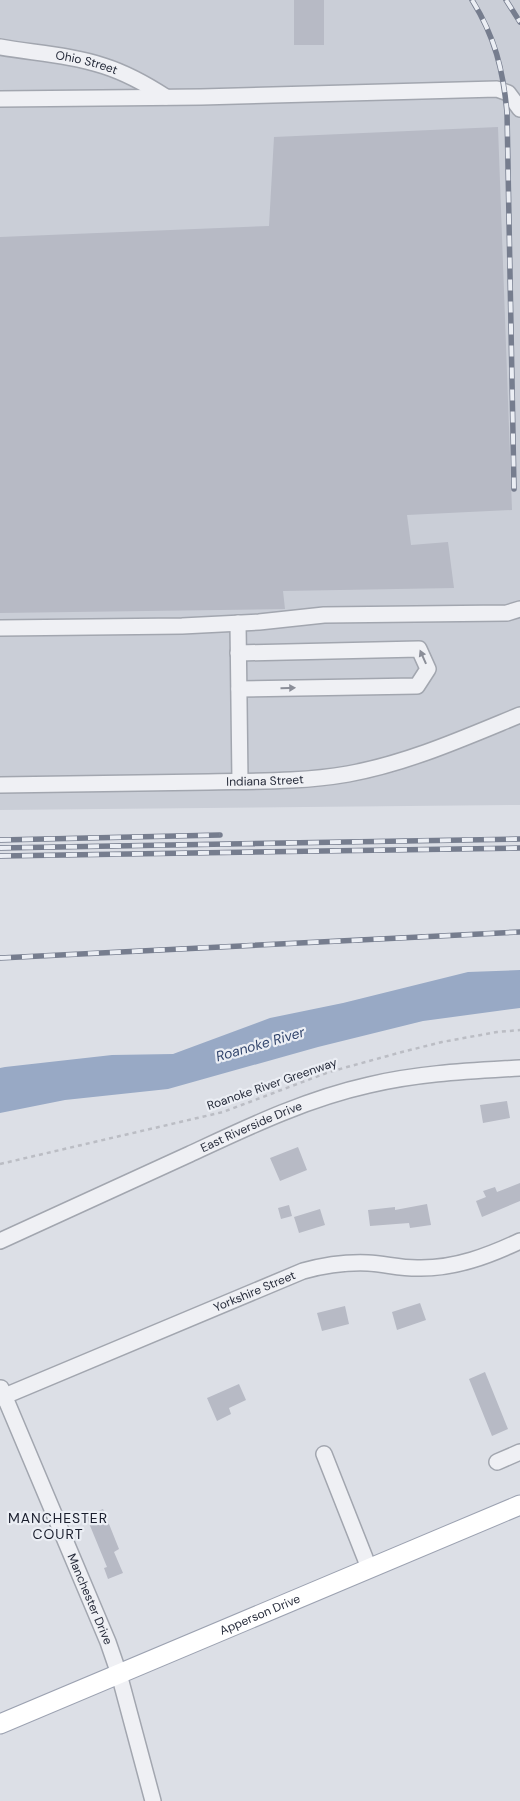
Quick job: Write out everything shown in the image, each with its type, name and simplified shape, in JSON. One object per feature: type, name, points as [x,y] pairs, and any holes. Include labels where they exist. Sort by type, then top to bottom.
[{"type":"main road","name":"Apperson Drive","points":[[0,1724],[520,1505]]},
{"type":"street","name":"Ohio Street","points":[[0,46],[83,60],[103,66],[145,84],[166,97]]},
{"type":"street","points":[[0,98],[166,97],[497,89],[508,93],[520,109]]},
{"type":"street","points":[[0,628],[182,626],[259,622],[324,614],[507,613],[520,608]]},
{"type":"street","points":[[238,623],[240,781]]},
{"type":"street","points":[[238,653],[419,648],[428,669],[417,686],[239,689]]},
{"type":"street","name":"Indiana Street","points":[[0,785],[309,779],[347,774],[385,766],[422,755],[520,715]]},
{"type":"street","name":"East Riverside Drive","points":[[0,1242],[243,1130],[293,1108],[331,1095],[370,1084],[402,1078],[459,1071],[520,1068]]},
{"type":"street","name":"Yorkshire Street","points":[[1,1394],[303,1271],[325,1265],[347,1263],[369,1263],[396,1268],[440,1267],[469,1262],[520,1241]]},
{"type":"street","name":"Manchester Drive","points":[[1,1394],[104,1633],[119,1674],[153,1801]]},
{"type":"street","points":[[497,1462],[520,1452]]},
{"type":"street","points":[[324,1454],[369,1568]]},
{"type":"path","name":"Roanoke River Greenway","points":[[0,1164],[223,1112],[329,1072],[410,1050],[488,1033],[520,1030]]},
{"type":"shaded area","points":[[0,0],[520,0],[520,805],[0,810]]},
{"type":"water","name":"Roanoke River","points":[[520,970],[520,1008],[423,1021],[318,1047],[168,1089],[65,1100],[0,1113],[0,1068],[112,1055],[173,1054],[270,1018],[343,1003],[468,972]]},
{"type":"building","points":[[294,0],[324,0],[324,45],[294,45]]},
{"type":"building","points":[[498,127],[512,510],[407,515],[411,545],[448,542],[454,588],[283,591],[285,609],[0,613],[0,237],[269,226],[274,137]]},
{"type":"building","points":[[507,1101],[510,1118],[483,1123],[480,1105]]},
{"type":"building","points":[[298,1147],[307,1170],[280,1181],[270,1158]]},
{"type":"building","points":[[520,1183],[520,1201],[482,1217],[476,1201],[486,1197],[483,1191],[495,1187],[497,1192]]},
{"type":"building","points":[[427,1204],[431,1225],[410,1228],[409,1223],[370,1226],[368,1210],[395,1207],[395,1210]]},
{"type":"building","points":[[289,1205],[292,1216],[281,1219],[278,1208]]},
{"type":"building","points":[[320,1209],[325,1225],[299,1233],[294,1217]]},
{"type":"building","points":[[420,1303],[426,1320],[397,1330],[392,1312]]},
{"type":"building","points":[[345,1306],[349,1324],[322,1331],[317,1313]]},
{"type":"building","points":[[485,1372],[508,1429],[492,1436],[469,1379]]},
{"type":"building","points":[[239,1384],[246,1400],[229,1408],[231,1414],[217,1421],[207,1398]]},
{"type":"building","points":[[103,1509],[119,1549],[114,1552],[123,1573],[108,1579],[104,1568],[107,1567],[86,1516]]},
{"type":"railway","points":[[472,0],[487,27],[497,54],[507,112],[514,489]]},
{"type":"railway","points":[[506,0],[520,22]]},
{"type":"railway","points":[[0,840],[220,835]]},
{"type":"railway","points":[[0,848],[520,839]]},
{"type":"railway","points":[[0,856],[520,848]]},
{"type":"railway","points":[[0,958],[520,932]]},
{"type":"district","name":"MANCHESTER COURT","points":[[58,1526]]}]
